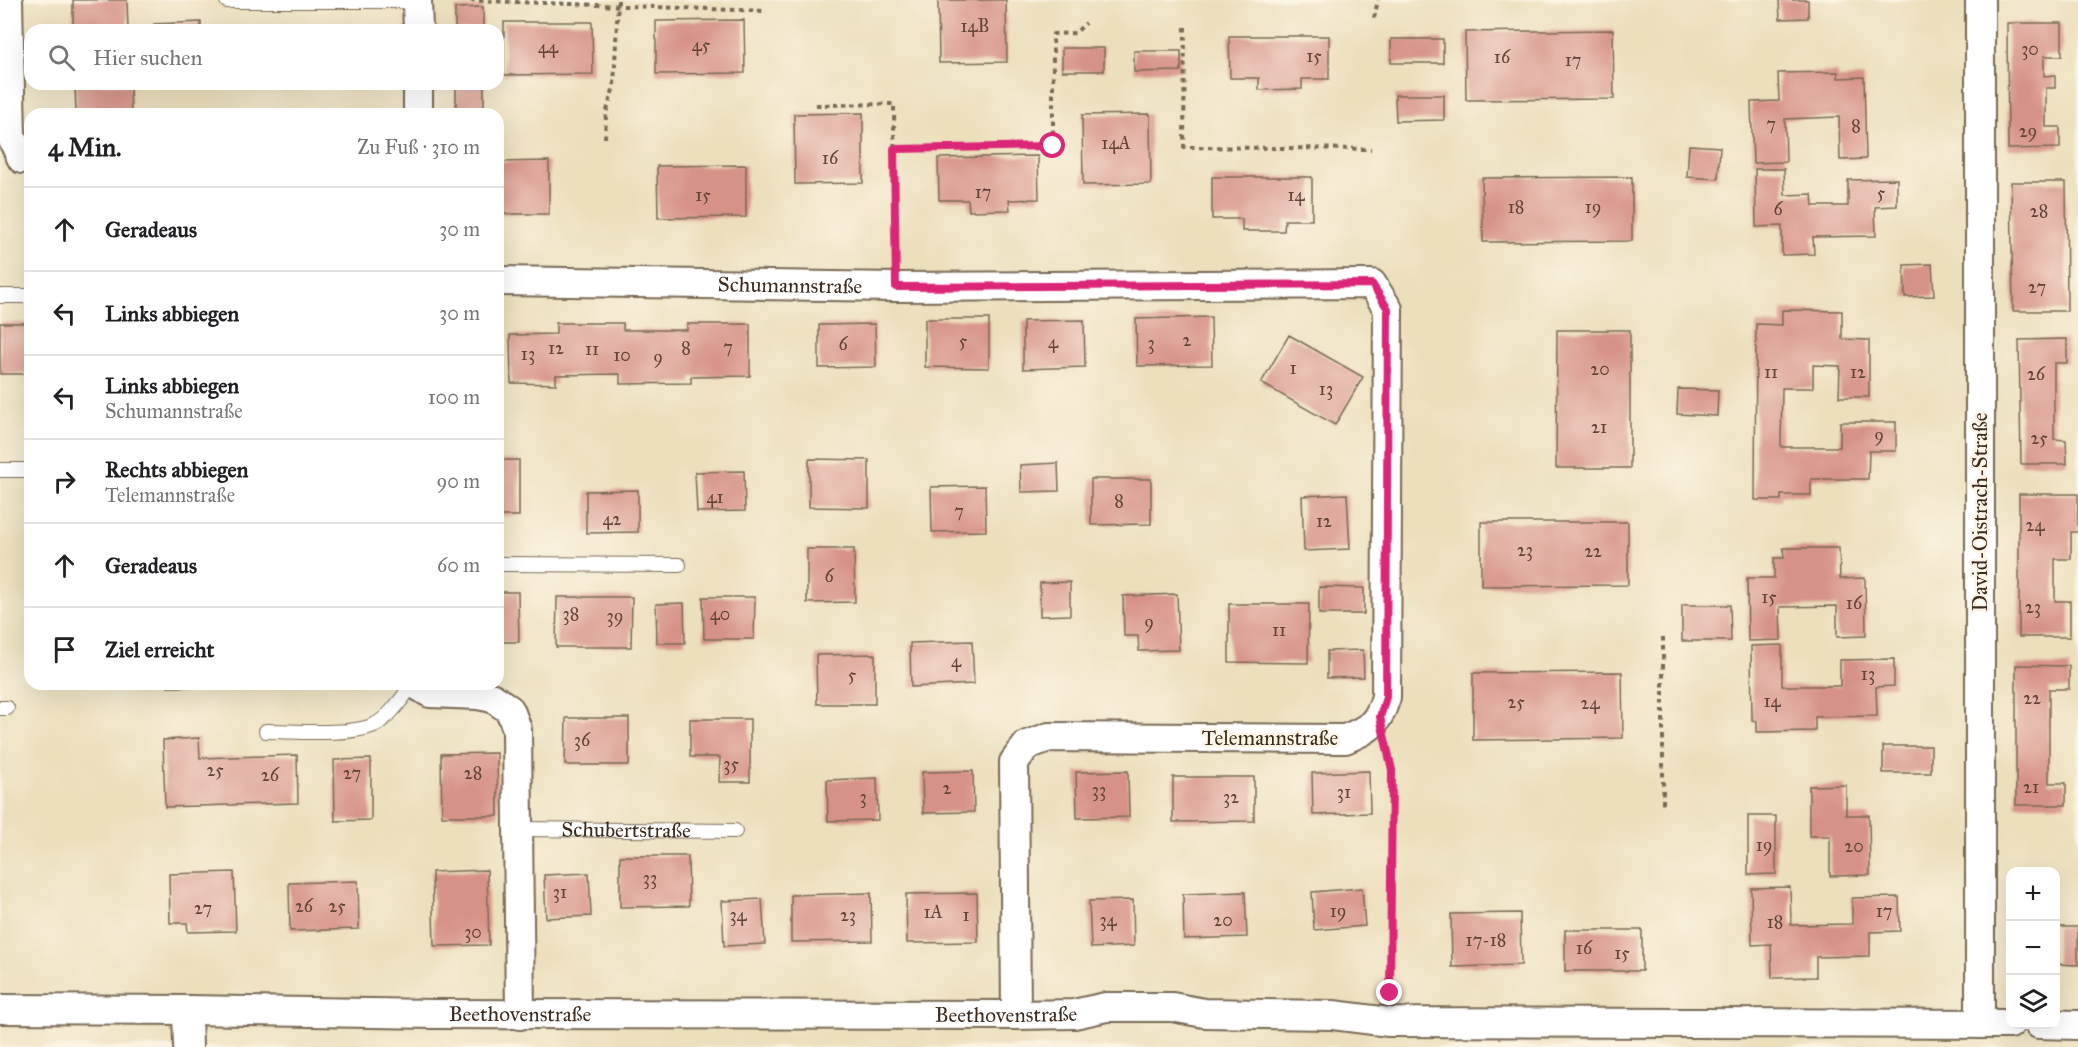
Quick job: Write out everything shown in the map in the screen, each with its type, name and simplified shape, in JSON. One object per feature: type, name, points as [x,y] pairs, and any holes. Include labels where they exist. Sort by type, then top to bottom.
[{"type":"street","points":[[8,0],[11,136],[22,159]]},
{"type":"street","points":[[417,0],[418,24]]},
{"type":"street","name":"David-Oistrach-Straße","points":[[1980,0],[1980,1024]]},
{"type":"street","points":[[418,90],[418,108]]},
{"type":"street","name":"Schumannstraße","points":[[504,281],[896,287],[1372,284],[1388,309],[1386,697],[1380,717]]},
{"type":"street","points":[[425,690],[430,693],[478,694],[493,698],[510,710],[517,729],[520,1015]]},
{"type":"street","name":"Telemannstraße","points":[[1016,1015],[1014,762],[1027,745],[1049,736],[1345,739],[1364,731],[1380,717]]},
{"type":"street","name":"Beethovenstraße","points":[[0,1009],[520,1015],[1016,1015],[1074,1014],[1106,1007],[1172,1007],[1204,1013],[1333,1015],[1389,1022],[2006,1024]]},
{"type":"street","points":[[187,1010],[188,1047]]},
{"type":"street","points":[[2060,1025],[2078,1025]]},
{"type":"lane","points":[[227,1],[417,0]]},
{"type":"lane","points":[[0,296],[24,296]]},
{"type":"lane","points":[[0,471],[24,470]]},
{"type":"lane","points":[[504,564],[679,565]]},
{"type":"lane","points":[[266,731],[357,730],[376,725],[410,690]]},
{"type":"lane","name":"Schubertstraße","points":[[518,830],[735,831]]},
{"type":"path","points":[[461,0],[764,11]]},
{"type":"path","points":[[605,138],[606,114],[614,86],[618,0]]},
{"type":"path","points":[[1374,18],[1378,0]]},
{"type":"path","points":[[894,149],[1053,146],[1053,34],[1075,33],[1086,23]]},
{"type":"path","points":[[1185,27],[1184,147],[1371,149]]},
{"type":"path","points":[[816,105],[894,104],[896,287]]},
{"type":"path","points":[[1663,637],[1663,808]]},
{"type":"path","points":[[1380,717],[1392,770],[1389,1022]]},
{"type":"building","points":[[73,0],[127,0],[128,24],[73,24]]},
{"type":"building","points":[[938,0],[1006,0],[1007,62],[939,63]]},
{"type":"building","points":[[1779,0],[1808,0],[1808,18],[1780,19]]},
{"type":"building","points":[[483,7],[483,24],[455,24],[455,8]]},
{"type":"building","points":[[744,20],[745,73],[656,74],[656,21]]},
{"type":"building","points":[[201,22],[201,24],[154,24]]},
{"type":"building","points":[[504,22],[592,22],[593,74],[504,75]]},
{"type":"building","points":[[2007,23],[2062,23],[2062,56],[2044,56],[2044,76],[2055,75],[2055,88],[2046,88],[2046,127],[2060,127],[2060,148],[2008,149]]},
{"type":"building","points":[[1613,30],[1614,99],[1466,100],[1465,32]]},
{"type":"building","points":[[1229,36],[1329,36],[1329,79],[1302,79],[1302,89],[1259,90],[1259,78],[1230,78]]},
{"type":"building","points":[[1391,39],[1443,39],[1443,63],[1391,63]]},
{"type":"building","points":[[1062,48],[1104,48],[1104,71],[1062,71]]},
{"type":"building","points":[[1134,51],[1181,51],[1181,71],[1134,72]]},
{"type":"building","points":[[1838,72],[1838,78],[1864,77],[1866,159],[1840,160],[1839,117],[1785,119],[1786,162],[1753,163],[1751,102],[1779,101],[1778,73]]},
{"type":"building","points":[[75,90],[130,90],[131,108],[76,108]]},
{"type":"building","points":[[456,90],[484,90],[484,108],[456,108]]},
{"type":"building","points":[[1395,95],[1444,95],[1444,120],[1396,121]]},
{"type":"building","points":[[863,113],[863,183],[795,184],[794,114]]},
{"type":"building","points":[[1150,114],[1151,184],[1083,185],[1082,115]]},
{"type":"building","points":[[1689,145],[1720,147],[1718,179],[1687,177]]},
{"type":"building","points":[[1038,156],[1039,199],[1009,200],[1010,210],[969,211],[968,200],[939,200],[938,158]]},
{"type":"building","points":[[549,161],[549,214],[504,214],[504,162]]},
{"type":"building","points":[[746,165],[746,217],[658,218],[657,166]]},
{"type":"building","points":[[1755,169],[1784,169],[1785,195],[1812,194],[1813,206],[1848,206],[1848,180],[1897,179],[1897,206],[1875,207],[1876,236],[1813,237],[1814,254],[1782,255],[1782,226],[1756,227]]},
{"type":"building","points":[[1212,177],[1312,177],[1312,220],[1285,220],[1284,231],[1242,231],[1242,219],[1212,219]]},
{"type":"building","points":[[1632,177],[1632,241],[1483,242],[1482,178]]},
{"type":"building","points":[[2011,182],[2066,182],[2067,311],[2013,311]]},
{"type":"building","points":[[1932,264],[1934,296],[1905,297],[1904,265]]},
{"type":"building","points":[[1782,310],[1842,311],[1842,339],[1869,340],[1869,397],[1839,397],[1840,366],[1813,365],[1813,388],[1782,388],[1781,447],[1840,447],[1840,422],[1896,422],[1896,451],[1869,451],[1868,479],[1811,479],[1811,495],[1781,495],[1781,500],[1755,500],[1756,324],[1782,325]]},
{"type":"building","points":[[1211,317],[1212,365],[1137,366],[1136,319]]},
{"type":"building","points":[[925,319],[989,319],[989,368],[925,367]]},
{"type":"building","points":[[1084,320],[1085,367],[1023,369],[1023,321]]},
{"type":"building","points":[[0,323],[24,323],[24,374],[0,374]]},
{"type":"building","points":[[556,323],[623,323],[623,330],[687,330],[687,324],[750,324],[750,376],[691,377],[691,383],[620,384],[620,374],[556,375],[556,384],[511,383],[510,335],[556,334]]},
{"type":"building","points":[[875,324],[876,367],[819,368],[819,325]]},
{"type":"building","points":[[1557,330],[1630,330],[1630,468],[1556,468]]},
{"type":"building","points":[[1289,335],[1363,377],[1335,425],[1261,383]]},
{"type":"building","points":[[2067,339],[2067,363],[2054,363],[2054,439],[2066,440],[2067,464],[2021,464],[2019,340]]},
{"type":"building","points":[[1678,389],[1718,390],[1717,416],[1677,414]]},
{"type":"building","points":[[809,459],[869,460],[869,508],[809,507]]},
{"type":"building","points":[[504,460],[519,460],[519,516],[504,516]]},
{"type":"building","points":[[1058,463],[1059,491],[1021,492],[1020,465]]},
{"type":"building","points":[[744,471],[745,511],[697,512],[695,472]]},
{"type":"building","points":[[1091,479],[1151,479],[1151,524],[1091,525]]},
{"type":"building","points":[[985,486],[986,531],[932,532],[931,487]]},
{"type":"building","points":[[638,490],[638,532],[586,533],[586,491]]},
{"type":"building","points":[[1347,494],[1350,549],[1304,551],[1302,496]]},
{"type":"building","points":[[2019,494],[2078,494],[2078,532],[2071,532],[2071,559],[2055,559],[2055,601],[2070,601],[2070,637],[2019,637]]},
{"type":"building","points":[[1481,522],[1628,522],[1628,585],[1481,586]]},
{"type":"building","points":[[1783,548],[1839,548],[1840,579],[1865,578],[1866,636],[1837,637],[1837,606],[1780,607],[1781,640],[1748,641],[1747,578],[1774,578],[1774,558],[1784,558]]},
{"type":"building","points":[[807,549],[854,549],[855,602],[807,603]]},
{"type":"building","points":[[1070,582],[1070,615],[1040,616],[1040,583]]},
{"type":"building","points":[[1319,587],[1364,588],[1364,614],[1319,614]]},
{"type":"building","points":[[504,592],[518,592],[519,642],[504,642]]},
{"type":"building","points":[[1177,594],[1179,650],[1139,651],[1138,636],[1124,636],[1123,596]]},
{"type":"building","points":[[557,597],[632,597],[631,647],[556,647]]},
{"type":"building","points":[[703,597],[755,597],[754,639],[704,639]]},
{"type":"building","points":[[684,603],[685,643],[657,643],[656,604]]},
{"type":"building","points":[[1229,604],[1309,604],[1308,663],[1229,662]]},
{"type":"building","points":[[1682,605],[1730,605],[1731,641],[1682,641]]},
{"type":"building","points":[[972,641],[974,684],[911,687],[910,643]]},
{"type":"building","points":[[1782,645],[1782,686],[1840,686],[1840,660],[1894,659],[1894,686],[1876,687],[1877,716],[1815,717],[1815,731],[1757,732],[1757,721],[1752,720],[1751,646]]},
{"type":"building","points":[[1363,650],[1364,677],[1327,678],[1327,651]]},
{"type":"building","points":[[875,654],[875,704],[817,704],[816,655]]},
{"type":"building","points":[[2016,665],[2069,666],[2069,689],[2049,689],[2049,783],[2066,783],[2066,805],[2016,805]]},
{"type":"building","points":[[1622,672],[1623,738],[1473,740],[1473,673]]},
{"type":"building","points":[[566,718],[629,718],[629,765],[565,765]]},
{"type":"building","points":[[690,719],[750,719],[750,782],[719,782],[720,757],[690,757]]},
{"type":"building","points":[[199,738],[200,758],[297,755],[298,803],[165,807],[163,740]]},
{"type":"building","points":[[1883,746],[1931,746],[1931,773],[1883,773]]},
{"type":"building","points":[[497,753],[498,816],[442,816],[441,754]]},
{"type":"building","points":[[371,759],[371,820],[335,821],[334,760]]},
{"type":"building","points":[[973,771],[974,812],[923,813],[922,772]]},
{"type":"building","points":[[1128,771],[1129,817],[1077,818],[1076,772]]},
{"type":"building","points":[[1369,771],[1370,813],[1313,815],[1312,773]]},
{"type":"building","points":[[1173,777],[1254,777],[1254,821],[1173,822]]},
{"type":"building","points":[[877,778],[878,820],[828,821],[827,780]]},
{"type":"building","points":[[1846,785],[1846,815],[1869,815],[1870,875],[1830,876],[1830,836],[1809,836],[1809,786]]},
{"type":"building","points":[[1748,816],[1776,816],[1776,874],[1748,875]]},
{"type":"building","points":[[620,856],[688,856],[689,906],[620,907]]},
{"type":"building","points":[[487,870],[489,945],[434,946],[432,872]]},
{"type":"building","points":[[234,872],[236,931],[188,932],[187,923],[170,923],[169,874]]},
{"type":"building","points":[[589,873],[591,916],[546,918],[544,875]]},
{"type":"building","points":[[358,881],[359,929],[290,931],[289,883]]},
{"type":"building","points":[[1790,887],[1791,925],[1852,924],[1852,898],[1899,897],[1900,931],[1870,932],[1870,956],[1816,957],[1816,977],[1772,978],[1771,944],[1752,945],[1751,888]]},
{"type":"building","points":[[1362,888],[1365,926],[1314,930],[1312,892]]},
{"type":"building","points":[[1245,892],[1247,937],[1184,939],[1183,894]]},
{"type":"building","points":[[871,893],[872,941],[791,942],[791,895]]},
{"type":"building","points":[[977,893],[978,942],[907,943],[906,894]]},
{"type":"building","points":[[762,899],[765,944],[724,946],[722,901]]},
{"type":"building","points":[[1133,900],[1134,946],[1091,948],[1089,901]]},
{"type":"building","points":[[1520,913],[1521,965],[1452,967],[1451,914]]},
{"type":"building","points":[[2060,927],[2078,927],[2078,965],[2060,964]]},
{"type":"building","points":[[1565,930],[1642,930],[1642,971],[1565,971]]},
{"type":"route","points":[[1053,146],[894,149],[896,287],[1372,284],[1388,309],[1386,697],[1380,717],[1392,770],[1390,993]]}]
